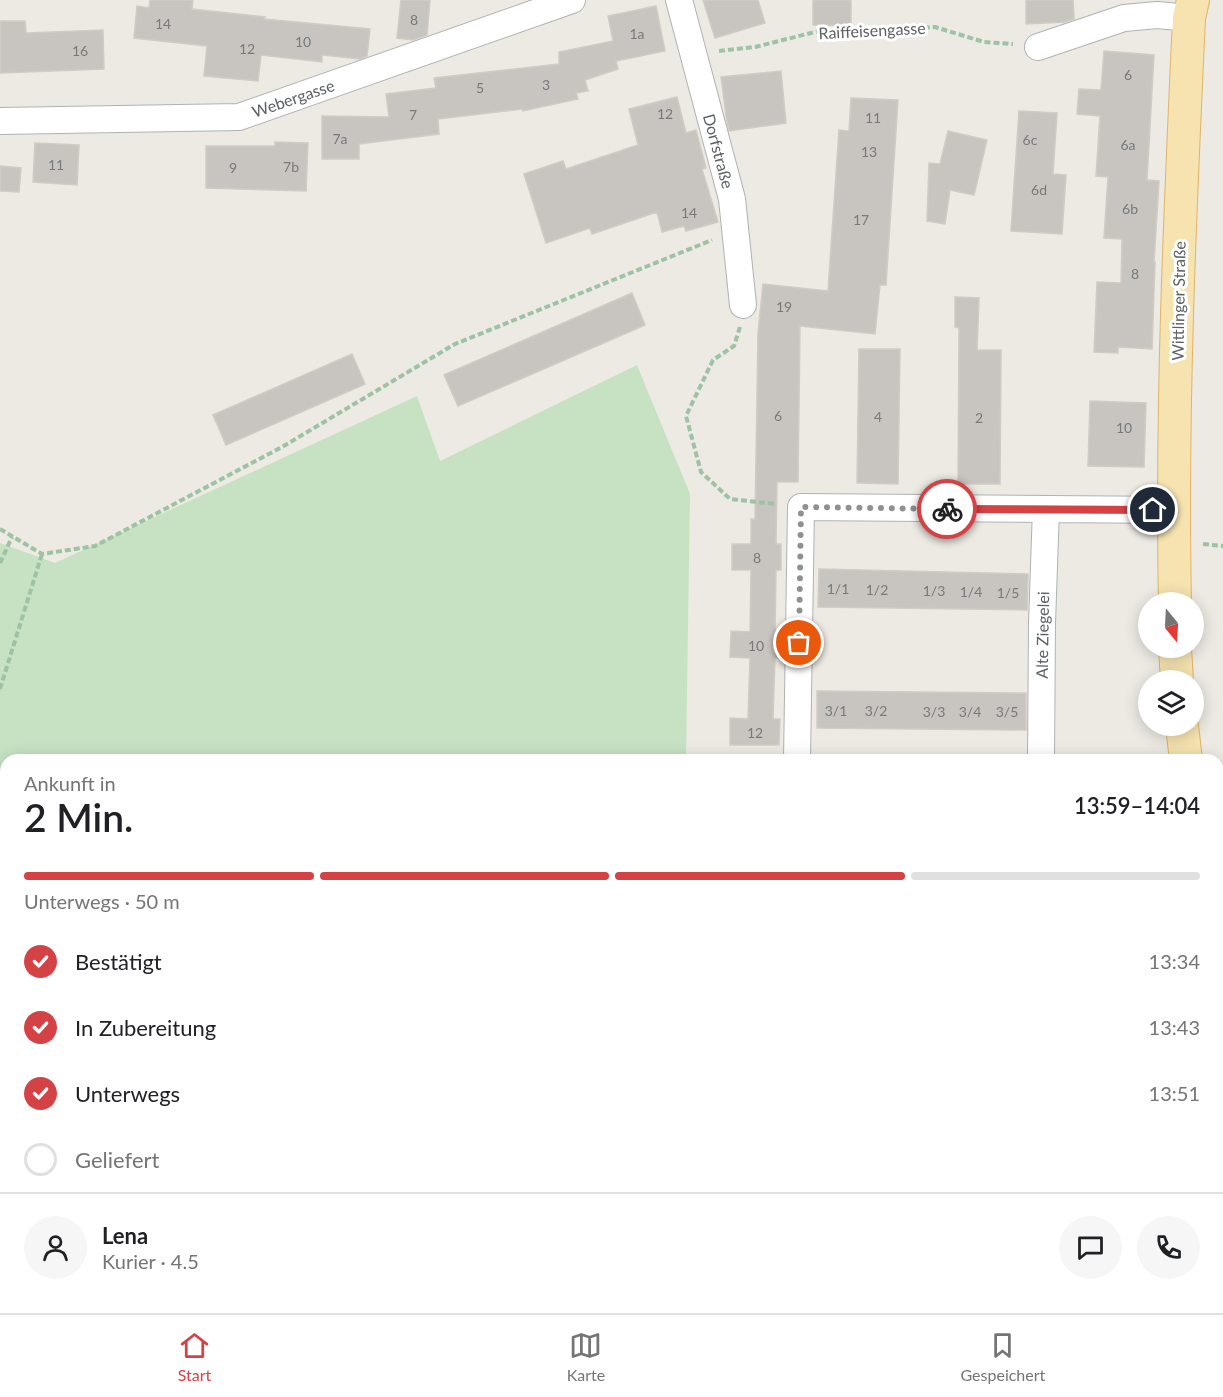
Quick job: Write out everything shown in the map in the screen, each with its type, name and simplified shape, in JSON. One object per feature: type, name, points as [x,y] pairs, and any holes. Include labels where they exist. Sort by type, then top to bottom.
[{"type":"main road","name":"Wittlinger Straße","points":[[1175,592],[1178,268],[1191,9]]},
{"type":"main road","points":[[1183,736],[1185,754]]},
{"type":"street","name":"Webergasse","points":[[0,122],[239,117],[572,0]]},
{"type":"street","name":"Dorfstraße","points":[[679,0],[732,199],[742,305]]},
{"type":"street","points":[[1038,47],[1124,18],[1191,9]]},
{"type":"street","points":[[797,754],[801,507],[1174,510]]},
{"type":"street","name":"Alte Ziegelei","points":[[1041,754],[1046,509]]},
{"type":"path","name":"Raiffeisengasse","points":[[693,54],[755,47],[819,31],[934,27],[984,42],[1038,47]]},
{"type":"path","points":[[0,529],[42,554],[95,546],[282,447],[455,344],[735,231]]},
{"type":"path","points":[[742,305],[740,326],[734,345],[713,360],[686,416],[695,454],[701,472],[730,499],[801,507]]},
{"type":"path","points":[[0,563],[12,537]]},
{"type":"path","points":[[0,689],[42,554]]},
{"type":"green space","points":[[637,365],[690,494],[686,754],[0,754],[0,543],[55,563],[417,396],[440,461]]},
{"type":"building","points":[[150,0],[193,0],[192,9],[265,17],[264,19],[370,29],[367,56],[360,59],[322,55],[322,62],[261,55],[258,81],[204,76],[207,46],[134,38],[137,6],[149,8]]},
{"type":"building","points":[[401,0],[430,0],[427,35],[413,40],[397,38]]},
{"type":"building","points":[[703,0],[758,0],[765,23],[715,38]]},
{"type":"building","points":[[813,0],[851,0],[851,26],[813,25]]},
{"type":"building","points":[[1026,0],[1073,0],[1074,19],[1065,22],[1026,24]]},
{"type":"building","points":[[656,6],[665,51],[616,61],[618,69],[585,80],[588,91],[576,93],[578,99],[523,111],[522,109],[438,119],[439,134],[359,144],[359,159],[322,159],[322,116],[389,117],[386,94],[436,88],[434,78],[559,64],[559,52],[613,41],[608,16]]},
{"type":"building","points":[[0,21],[25,21],[26,33],[103,30],[104,69],[0,73]]},
{"type":"building","points":[[1104,51],[1154,55],[1147,180],[1159,181],[1152,349],[1118,347],[1118,353],[1094,352],[1097,282],[1121,283],[1122,239],[1104,238],[1108,177],[1096,176],[1100,116],[1077,114],[1079,89],[1101,90]]},
{"type":"building","points":[[781,71],[786,123],[729,131],[721,77]]},
{"type":"building","points":[[677,97],[686,133],[696,130],[706,168],[702,169],[718,222],[686,231],[684,226],[662,232],[657,212],[592,234],[590,228],[546,243],[524,174],[563,161],[566,169],[638,145],[629,109]]},
{"type":"building","points":[[851,98],[898,100],[886,285],[880,285],[875,334],[800,326],[798,482],[777,482],[776,544],[781,544],[781,570],[776,570],[775,632],[781,632],[780,658],[775,658],[773,719],[780,719],[779,745],[730,745],[730,718],[748,719],[750,658],[730,657],[731,631],[750,632],[751,570],[732,570],[732,544],[751,544],[751,519],[755,519],[758,333],[763,284],[828,291],[839,130],[849,131]]},
{"type":"building","points":[[1019,111],[1057,113],[1053,174],[1066,175],[1062,234],[1011,231]]},
{"type":"building","points":[[948,131],[987,140],[974,195],[950,190],[945,224],[927,221],[929,163],[940,164]]},
{"type":"building","points":[[275,142],[308,143],[306,191],[206,188],[206,146],[275,146]]},
{"type":"building","points":[[35,143],[79,145],[77,185],[33,182]]},
{"type":"building","points":[[0,166],[21,168],[19,192],[0,191]]},
{"type":"building","points":[[632,293],[645,325],[458,406],[444,375]]},
{"type":"building","points":[[955,297],[979,298],[977,350],[1001,350],[1000,484],[958,484],[959,328],[955,327]]},
{"type":"building","points":[[859,349],[900,349],[898,484],[857,483]]},
{"type":"building","points":[[352,354],[365,384],[226,445],[213,415]]},
{"type":"building","points":[[1090,401],[1146,403],[1144,467],[1088,466]]},
{"type":"building","points":[[819,569],[1028,574],[1027,610],[818,607]]},
{"type":"building","points":[[817,691],[1026,693],[1026,730],[817,728]]},
{"type":"way so far","points":[[799,643],[801,507],[947,509]]},
{"type":"route","points":[[947,509],[1153,510]]}]
